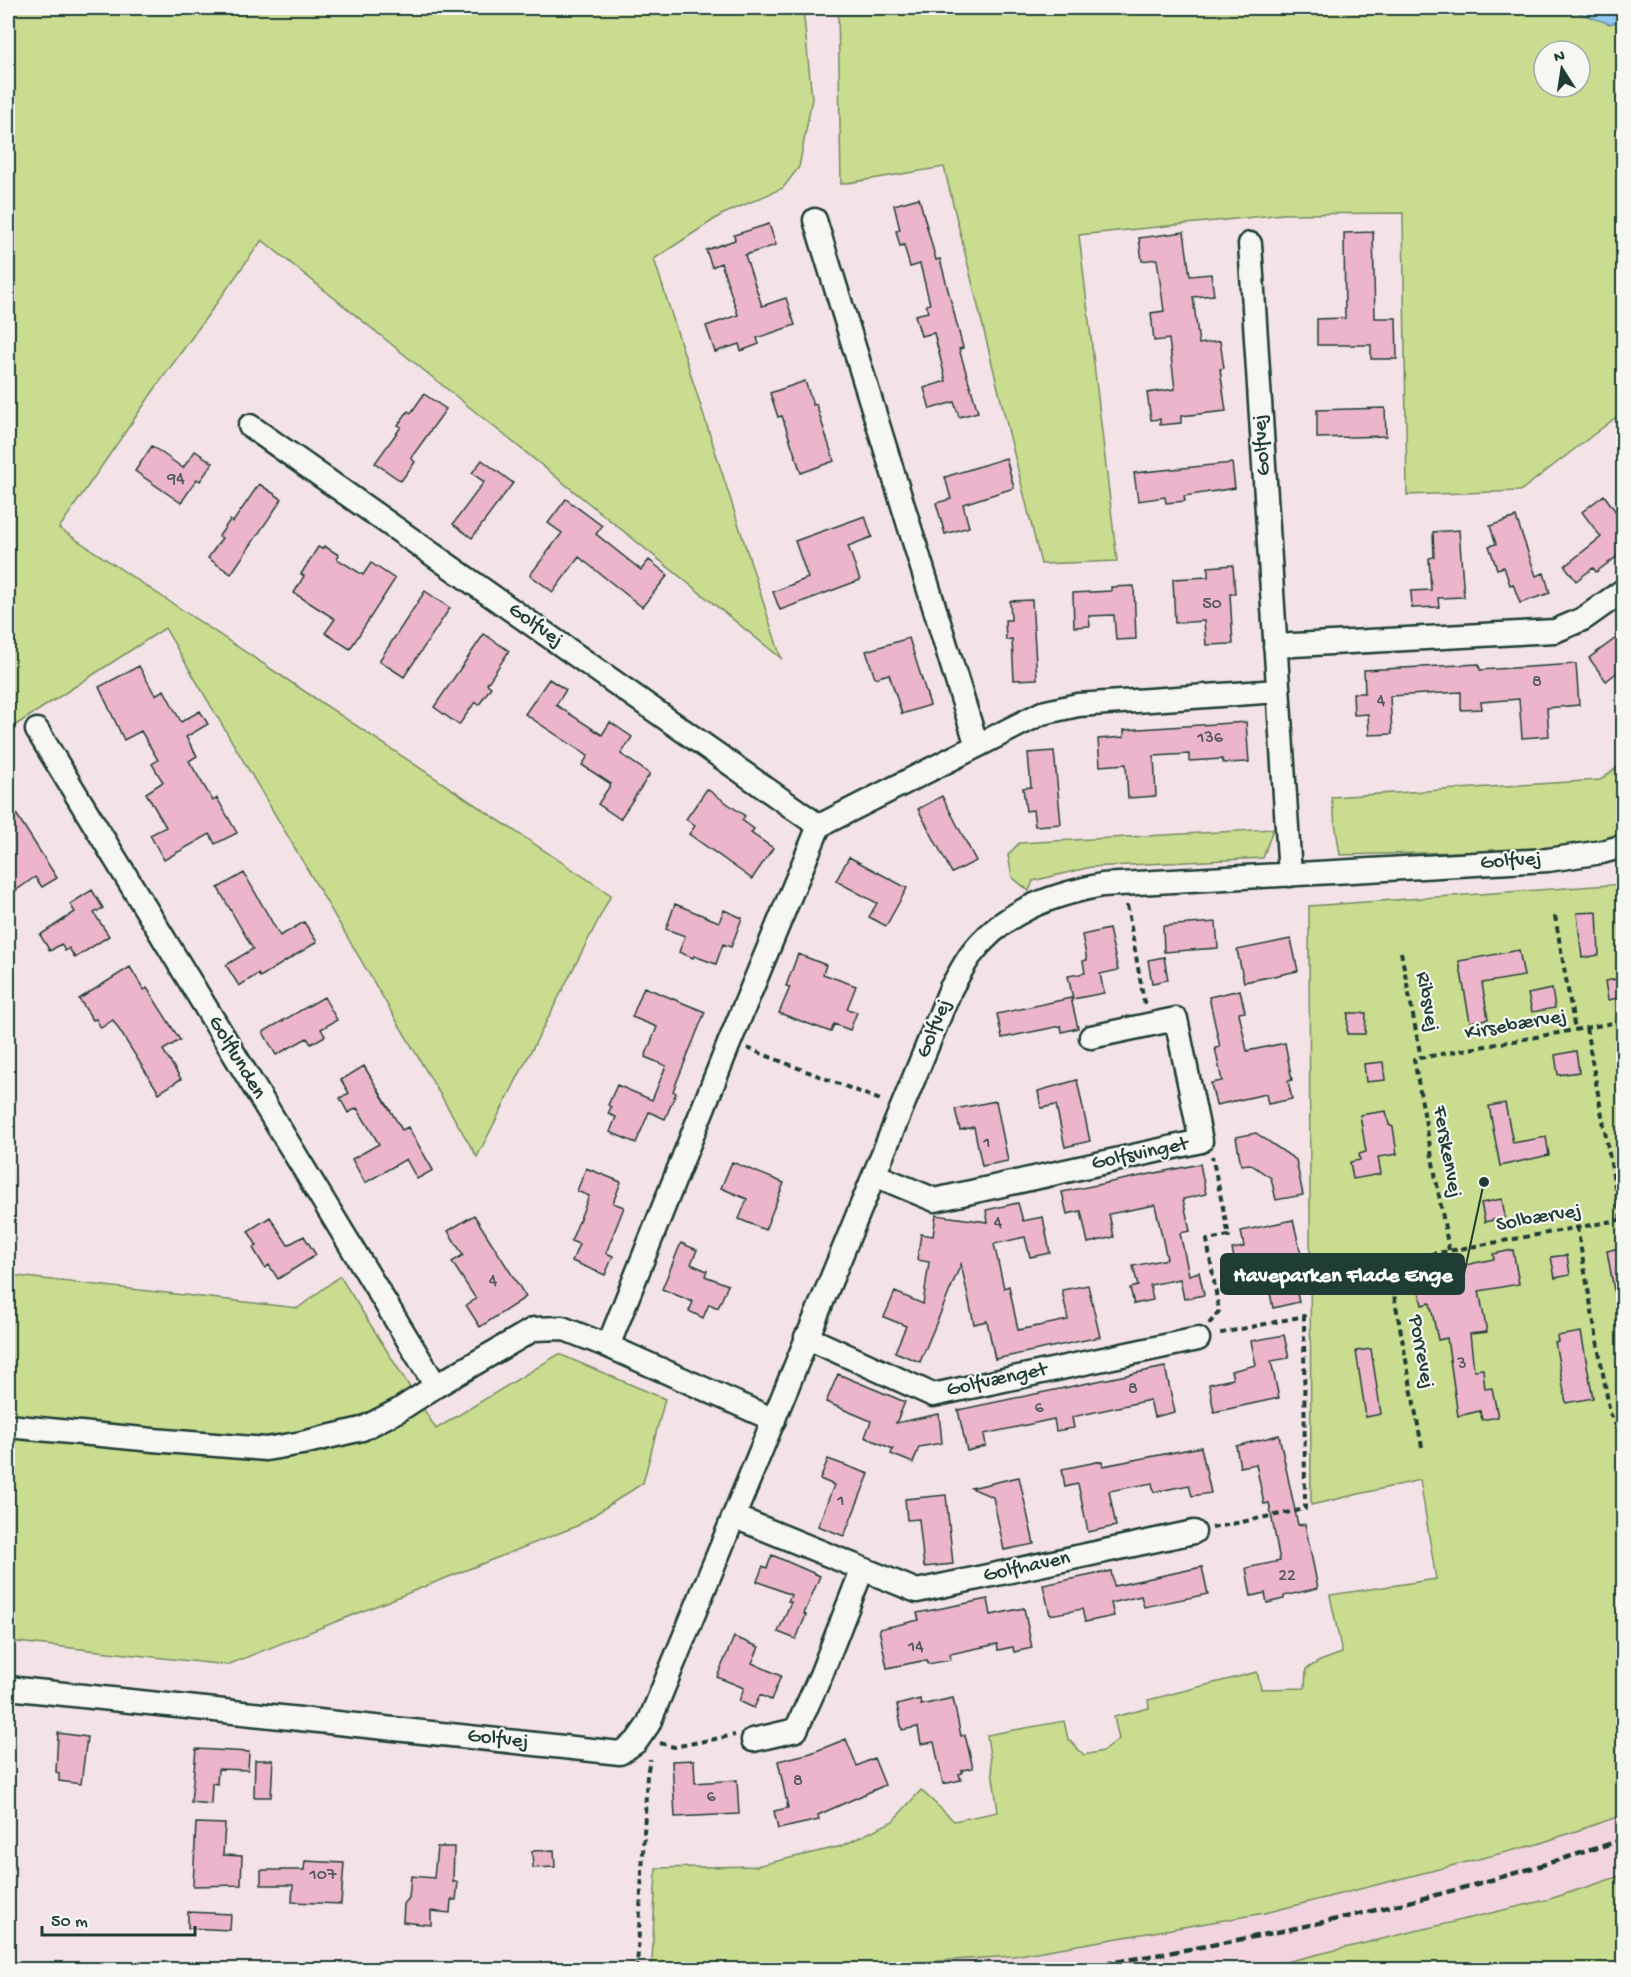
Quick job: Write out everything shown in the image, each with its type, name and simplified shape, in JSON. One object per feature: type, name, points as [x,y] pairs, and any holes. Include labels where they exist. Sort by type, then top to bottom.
[{"type":"street","points":[[815,220],[977,746]]},
{"type":"street","name":"Golfvej","points":[[1250,244],[1290,875]]},
{"type":"street","name":"Golfvej","points":[[250,426],[819,826]]},
{"type":"street","points":[[1275,646],[1555,631],[1583,619],[1623,590]]},
{"type":"street","points":[[608,1346],[819,826],[1042,713],[1078,705],[1278,691]]},
{"type":"street","name":"Golflunden","points":[[37,730],[436,1386]]},
{"type":"street","name":"Golfvej","points":[[8,1688],[620,1753],[636,1742],[648,1725],[951,988],[970,957],[990,933],[1035,903],[1066,892],[1102,885],[1548,860],[1602,852],[1623,846]]},
{"type":"street","name":"Golfsvinget","points":[[875,1175],[935,1200],[1201,1141],[1176,1019],[1091,1037]]},
{"type":"street","points":[[8,1426],[266,1449],[362,1430],[534,1329],[562,1328],[608,1346],[774,1420]]},
{"type":"street","name":"Golfvænget","points":[[807,1337],[933,1395],[1198,1339]]},
{"type":"street","name":"Golfhaven","points":[[735,1517],[917,1592],[1194,1532]]},
{"type":"street","points":[[753,1740],[796,1730],[821,1675],[862,1570]]},
{"type":"path","points":[[1138,902],[1126,902],[1148,1025]]},
{"type":"path","points":[[1555,916],[1575,1030]]},
{"type":"path","name":"Ribsvej","points":[[1401,952],[1421,1058]]},
{"type":"path","name":"Kirsebærvej","points":[[1414,1059],[1623,1021]]},
{"type":"path","points":[[1586,1028],[1622,1219]]},
{"type":"path","points":[[730,1041],[902,1108]]},
{"type":"path","name":"Ferskenvej","points":[[1414,1059],[1449,1250]]},
{"type":"path","points":[[1198,1339],[1219,1311],[1207,1240],[1229,1236],[1211,1148],[1201,1141]]},
{"type":"path","name":"Solbærvej","points":[[1388,1262],[1622,1219]]},
{"type":"path","points":[[1576,1227],[1610,1413],[1621,1436],[1623,1448]]},
{"type":"path","name":"Porrevej","points":[[1388,1262],[1422,1447]]},
{"type":"path","points":[[1194,1532],[1305,1509],[1304,1316],[1198,1339]]},
{"type":"path","points":[[658,1742],[674,1747],[746,1732],[753,1740]]},
{"type":"path","points":[[655,1749],[663,1734]]},
{"type":"path","points":[[637,1970],[647,1775],[651,1755]]},
{"type":"shaded area","points":[[1623,1815],[1623,1875],[1550,1899],[1273,1965],[1246,1970],[802,1970],[1013,1956],[1265,1913],[1538,1844]]},
{"type":"green space","points":[[8,8],[803,8],[812,99],[799,167],[783,188],[721,215],[654,259],[781,658],[262,240],[159,383],[59,528],[611,895],[477,1157],[165,628],[8,730]]},
{"type":"green space","points":[[838,8],[1623,8],[1623,412],[1520,491],[1407,495],[1403,213],[1283,214],[1079,235],[1117,561],[1041,564],[944,167],[841,184]]},
{"type":"green space","points":[[1623,763],[1623,840],[1590,849],[1340,855],[1331,797],[1600,780]]},
{"type":"green space","points":[[1273,829],[1263,858],[1091,867],[1033,881],[1029,891],[1012,877],[1008,855],[1019,843]]},
{"type":"green space","points":[[1623,884],[1623,1815],[1538,1844],[1265,1913],[1013,1956],[802,1970],[654,1970],[652,1964],[656,1868],[756,1866],[842,1846],[893,1821],[921,1790],[954,1821],[998,1812],[987,1735],[1064,1721],[1068,1739],[1084,1755],[1103,1751],[1119,1739],[1114,1717],[1149,1708],[1148,1700],[1257,1672],[1261,1689],[1305,1688],[1306,1669],[1342,1653],[1330,1595],[1436,1579],[1420,1480],[1311,1505],[1309,906]]},
{"type":"green space","points":[[8,1275],[298,1308],[340,1276],[436,1429],[559,1354],[665,1399],[643,1483],[577,1526],[227,1665],[8,1641]]},
{"type":"green space","points":[[1623,1875],[1623,1969],[1246,1969],[1273,1965],[1550,1899]]},
{"type":"water","points":[[1565,8],[1623,8],[1623,20],[1610,24]]},
{"type":"building","points":[[919,198],[936,260],[940,259],[963,348],[959,349],[978,412],[959,417],[954,402],[930,409],[924,388],[946,381],[934,333],[921,336],[915,315],[928,312],[926,305],[930,304],[920,264],[910,267],[904,245],[900,246],[896,231],[900,230],[894,205]]},
{"type":"building","points":[[769,224],[776,245],[745,255],[762,306],[786,298],[795,325],[757,338],[759,344],[741,351],[739,344],[715,352],[706,326],[738,315],[721,263],[712,267],[706,250],[735,240],[734,235]]},
{"type":"building","points":[[1184,232],[1190,276],[1211,274],[1214,295],[1193,297],[1199,344],[1220,341],[1224,368],[1220,369],[1226,411],[1181,416],[1181,423],[1160,425],[1160,419],[1151,420],[1147,393],[1175,389],[1169,339],[1154,341],[1151,313],[1164,311],[1157,259],[1142,261],[1139,238]]},
{"type":"building","points":[[1373,232],[1375,318],[1396,318],[1397,359],[1371,359],[1371,345],[1317,345],[1317,319],[1345,318],[1344,233]]},
{"type":"building","points":[[805,381],[813,405],[816,404],[834,461],[801,473],[782,416],[778,417],[770,393]]},
{"type":"building","points":[[424,394],[446,409],[411,458],[415,462],[401,481],[375,463],[401,427],[398,425],[408,411],[411,413]]},
{"type":"building","points":[[1385,408],[1386,436],[1317,438],[1317,410]]},
{"type":"building","points":[[152,446],[183,468],[195,451],[213,463],[200,481],[197,479],[181,503],[135,471]]},
{"type":"building","points":[[1006,458],[1014,488],[963,504],[969,527],[945,534],[936,503],[951,499],[945,477]]},
{"type":"building","points":[[482,460],[513,483],[472,538],[453,524],[484,482],[472,473]]},
{"type":"building","points":[[1232,463],[1235,488],[1184,496],[1185,501],[1166,503],[1165,497],[1138,501],[1134,473]]},
{"type":"building","points":[[259,484],[282,499],[231,574],[208,558],[222,538],[219,536],[230,520],[233,522]]},
{"type":"building","points":[[1604,495],[1623,522],[1623,552],[1596,572],[1593,568],[1576,581],[1565,566],[1601,537],[1582,512]]},
{"type":"building","points":[[566,499],[602,526],[596,534],[641,570],[649,560],[668,575],[642,607],[579,557],[553,592],[530,575],[562,533],[548,523]]},
{"type":"building","points":[[865,516],[872,537],[848,546],[860,580],[780,610],[773,592],[808,578],[795,541]]},
{"type":"building","points":[[1516,517],[1536,576],[1544,573],[1550,593],[1520,603],[1513,584],[1510,585],[1504,567],[1497,569],[1489,546],[1496,544],[1490,526]]},
{"type":"building","points":[[1459,530],[1464,597],[1438,598],[1439,607],[1412,608],[1411,591],[1431,590],[1429,558],[1434,557],[1433,532]]},
{"type":"building","points":[[324,546],[339,555],[337,559],[363,575],[371,563],[395,579],[350,649],[325,633],[335,619],[294,593],[304,576],[301,574],[318,547],[322,549]]},
{"type":"building","points":[[1233,565],[1235,594],[1230,594],[1233,644],[1206,645],[1204,621],[1175,623],[1173,579],[1208,577],[1208,567]]},
{"type":"building","points":[[1134,586],[1136,639],[1116,640],[1114,615],[1089,616],[1090,626],[1074,627],[1073,593],[1111,591],[1111,587]]},
{"type":"building","points":[[425,591],[450,608],[404,677],[379,661]]},
{"type":"building","points":[[1032,600],[1037,679],[1014,680],[1012,639],[1006,640],[1005,620],[1011,620],[1010,601]]},
{"type":"building","points":[[1623,633],[1623,668],[1606,681],[1589,658]]},
{"type":"building","points":[[484,634],[509,651],[487,684],[491,687],[479,705],[475,702],[459,725],[434,707]]},
{"type":"building","points":[[909,638],[930,705],[902,714],[889,674],[875,678],[866,651]]},
{"type":"building","points":[[1479,664],[1480,670],[1576,664],[1579,705],[1547,708],[1549,736],[1522,738],[1519,699],[1481,702],[1482,709],[1461,710],[1461,692],[1390,696],[1392,734],[1369,735],[1368,714],[1354,715],[1353,693],[1365,693],[1364,670]]},
{"type":"building","points":[[139,666],[155,695],[164,690],[181,722],[200,711],[208,724],[186,737],[197,756],[189,761],[213,801],[217,798],[237,833],[215,844],[210,834],[164,860],[150,835],[166,827],[146,793],[163,782],[152,764],[158,760],[141,731],[124,740],[99,687]]},
{"type":"building","points":[[549,679],[566,690],[556,705],[602,735],[610,722],[632,737],[621,754],[650,774],[620,819],[598,804],[611,784],[582,765],[588,756],[525,714]]},
{"type":"building","points":[[1246,722],[1249,762],[1223,763],[1222,759],[1189,761],[1189,754],[1154,756],[1156,796],[1128,798],[1126,764],[1100,766],[1098,739],[1124,737],[1124,730]]},
{"type":"building","points":[[1054,751],[1061,824],[1035,826],[1033,810],[1026,811],[1023,788],[1031,787],[1028,753]]},
{"type":"building","points":[[707,789],[745,816],[742,820],[754,829],[751,833],[773,848],[752,879],[689,834],[695,826],[686,819]]},
{"type":"building","points":[[942,796],[976,861],[952,873],[918,809]]},
{"type":"building","points":[[8,801],[57,878],[42,887],[35,877],[8,896]]},
{"type":"building","points":[[849,857],[907,888],[886,926],[869,917],[877,903],[836,881]]},
{"type":"building","points":[[244,873],[280,936],[304,922],[317,942],[260,977],[258,974],[239,986],[226,965],[253,949],[218,888]]},
{"type":"building","points":[[92,890],[103,908],[94,913],[109,936],[75,958],[69,948],[65,951],[61,944],[50,951],[40,935],[75,912],[70,904]]},
{"type":"building","points":[[675,904],[719,922],[724,910],[742,918],[731,947],[723,944],[716,964],[679,952],[685,936],[666,929]]},
{"type":"building","points":[[1597,912],[1599,955],[1582,958],[1577,913]]},
{"type":"building","points":[[1216,922],[1218,948],[1164,952],[1163,926]]},
{"type":"building","points":[[1109,929],[1118,970],[1100,974],[1104,993],[1073,999],[1068,976],[1085,973],[1083,961],[1087,960],[1082,935]]},
{"type":"building","points":[[1291,939],[1298,971],[1244,982],[1237,950]]},
{"type":"building","points":[[1519,950],[1524,976],[1482,983],[1488,1019],[1470,1022],[1459,961]]},
{"type":"building","points":[[798,954],[826,965],[823,974],[856,986],[847,1009],[857,1012],[850,1030],[834,1024],[831,1032],[779,1013],[790,987],[786,986]]},
{"type":"building","points":[[1164,957],[1168,980],[1152,983],[1148,960]]},
{"type":"building","points":[[130,967],[144,990],[147,988],[180,1040],[163,1050],[181,1079],[159,1093],[113,1020],[101,1028],[79,999]]},
{"type":"building","points":[[1623,978],[1623,997],[1608,1000],[1605,981]]},
{"type":"building","points":[[644,987],[705,1012],[673,1091],[676,1093],[665,1119],[649,1112],[636,1143],[610,1132],[616,1117],[608,1114],[611,1107],[608,1105],[617,1085],[652,1100],[666,1066],[645,1057],[657,1027],[632,1017]]},
{"type":"building","points":[[1552,989],[1555,1008],[1532,1012],[1528,994]]},
{"type":"building","points":[[1240,990],[1245,1012],[1239,1013],[1247,1051],[1285,1043],[1292,1080],[1288,1081],[1292,1099],[1268,1104],[1266,1094],[1216,1105],[1211,1083],[1222,1081],[1215,1048],[1220,1047],[1209,997]]},
{"type":"building","points":[[324,997],[337,1020],[321,1029],[325,1036],[311,1044],[307,1038],[276,1055],[263,1032]]},
{"type":"building","points":[[1071,998],[1078,1028],[1062,1032],[1061,1026],[1002,1038],[997,1014]]},
{"type":"building","points":[[1348,1013],[1366,1013],[1365,1034],[1347,1034]]},
{"type":"building","points":[[1576,1051],[1579,1072],[1558,1075],[1555,1055]]},
{"type":"building","points":[[1383,1062],[1385,1080],[1366,1082],[1364,1064]]},
{"type":"building","points":[[364,1066],[402,1130],[408,1127],[433,1170],[417,1179],[406,1159],[365,1183],[352,1159],[379,1144],[357,1108],[348,1113],[340,1098],[349,1093],[341,1080]]},
{"type":"building","points":[[1077,1080],[1090,1141],[1065,1147],[1056,1105],[1041,1108],[1038,1091]]},
{"type":"building","points":[[996,1101],[1008,1161],[982,1166],[974,1127],[960,1130],[955,1109]]},
{"type":"building","points":[[1505,1103],[1513,1143],[1546,1137],[1549,1155],[1500,1166],[1489,1106]]},
{"type":"building","points":[[1386,1111],[1389,1125],[1393,1127],[1397,1154],[1378,1157],[1381,1174],[1353,1179],[1350,1162],[1360,1160],[1359,1154],[1366,1152],[1360,1115]]},
{"type":"building","points":[[1256,1133],[1296,1160],[1303,1195],[1276,1200],[1271,1178],[1250,1164],[1241,1165],[1236,1137]]},
{"type":"building","points":[[732,1162],[784,1183],[765,1230],[739,1219],[747,1199],[721,1188]]},
{"type":"building","points":[[1200,1164],[1206,1194],[1183,1199],[1190,1231],[1180,1233],[1189,1275],[1199,1272],[1204,1295],[1184,1299],[1180,1279],[1150,1285],[1153,1300],[1134,1304],[1130,1288],[1138,1286],[1133,1266],[1167,1259],[1155,1205],[1109,1214],[1114,1237],[1088,1243],[1081,1211],[1067,1214],[1062,1192]]},
{"type":"building","points":[[586,1168],[621,1182],[613,1203],[624,1207],[606,1253],[613,1256],[605,1275],[572,1261],[579,1244],[571,1241],[589,1196],[577,1191]]},
{"type":"building","points":[[1502,1199],[1505,1217],[1485,1222],[1481,1203]]},
{"type":"building","points":[[1018,1203],[1023,1221],[1043,1217],[1050,1253],[1030,1257],[1025,1237],[994,1244],[1004,1288],[1009,1286],[1018,1330],[1068,1320],[1062,1290],[1088,1285],[1100,1337],[995,1359],[987,1321],[974,1324],[961,1264],[920,1362],[895,1352],[906,1326],[884,1317],[895,1292],[923,1304],[929,1262],[917,1260],[921,1234],[933,1236],[936,1215],[988,1222],[986,1210]]},
{"type":"building","points":[[474,1215],[526,1297],[480,1327],[466,1305],[476,1299],[452,1262],[463,1255],[448,1231]]},
{"type":"building","points":[[270,1217],[288,1245],[304,1236],[316,1255],[278,1279],[269,1265],[265,1268],[253,1248],[257,1246],[248,1231]]},
{"type":"building","points":[[1293,1220],[1301,1254],[1289,1257],[1299,1302],[1273,1308],[1264,1262],[1236,1268],[1232,1249],[1244,1247],[1241,1231]]},
{"type":"building","points":[[681,1243],[697,1250],[691,1264],[707,1271],[705,1276],[728,1285],[718,1308],[709,1304],[703,1318],[689,1311],[693,1302],[662,1289]]},
{"type":"building","points":[[1623,1247],[1623,1295],[1615,1296],[1607,1251]]},
{"type":"building","points":[[1513,1250],[1519,1284],[1479,1291],[1487,1332],[1470,1334],[1474,1370],[1483,1369],[1485,1389],[1492,1388],[1498,1417],[1482,1420],[1480,1411],[1458,1416],[1447,1338],[1438,1340],[1430,1303],[1422,1305],[1416,1276],[1466,1268],[1465,1265],[1494,1259],[1493,1254]]},
{"type":"building","points":[[1567,1255],[1570,1275],[1555,1278],[1551,1257]]},
{"type":"building","points":[[1581,1332],[1593,1398],[1566,1403],[1555,1342],[1558,1342],[1557,1336]]},
{"type":"building","points":[[1284,1335],[1289,1358],[1271,1361],[1279,1398],[1214,1412],[1209,1384],[1233,1379],[1231,1371],[1256,1365],[1251,1341]]},
{"type":"building","points":[[1371,1349],[1381,1414],[1366,1417],[1356,1351]]},
{"type":"building","points":[[1165,1367],[1175,1412],[1154,1417],[1150,1400],[1072,1417],[1074,1428],[1056,1431],[1054,1419],[984,1434],[986,1446],[967,1451],[958,1410]]},
{"type":"building","points":[[838,1374],[905,1402],[896,1423],[939,1414],[942,1443],[919,1447],[913,1463],[891,1454],[893,1449],[865,1437],[871,1421],[826,1402]]},
{"type":"building","points":[[1279,1435],[1298,1525],[1305,1524],[1318,1588],[1284,1596],[1284,1599],[1267,1603],[1265,1593],[1251,1596],[1246,1568],[1280,1561],[1269,1503],[1264,1504],[1256,1464],[1240,1467],[1236,1446]]},
{"type":"building","points":[[1201,1447],[1211,1493],[1192,1496],[1189,1485],[1154,1492],[1152,1483],[1109,1491],[1116,1526],[1088,1532],[1078,1484],[1065,1487],[1062,1469],[1102,1461],[1103,1466]]},
{"type":"building","points":[[828,1459],[869,1474],[844,1536],[818,1526],[834,1485],[820,1479]]},
{"type":"building","points":[[1019,1477],[1034,1544],[1004,1550],[993,1497],[971,1488]]},
{"type":"building","points":[[946,1495],[953,1564],[924,1567],[919,1519],[907,1520],[905,1499]]},
{"type":"building","points":[[772,1555],[820,1576],[796,1639],[778,1632],[791,1602],[788,1601],[791,1595],[757,1581],[763,1566],[767,1568]]},
{"type":"building","points":[[1202,1567],[1208,1594],[1144,1607],[1141,1596],[1111,1603],[1114,1616],[1085,1622],[1082,1609],[1050,1615],[1043,1585],[1111,1571],[1114,1586]]},
{"type":"building","points":[[988,1599],[991,1615],[1024,1608],[1032,1648],[1014,1652],[1013,1647],[998,1650],[997,1644],[950,1654],[951,1660],[928,1664],[927,1660],[887,1668],[879,1629],[919,1620],[917,1613]]},
{"type":"building","points":[[734,1637],[759,1647],[752,1663],[781,1676],[771,1700],[760,1695],[754,1708],[739,1701],[744,1688],[717,1677]]},
{"type":"building","points":[[953,1698],[961,1736],[965,1735],[973,1768],[962,1770],[959,1774],[961,1780],[943,1784],[934,1742],[921,1744],[918,1727],[902,1730],[897,1705],[920,1699],[921,1705]]},
{"type":"building","points":[[58,1733],[87,1737],[81,1784],[59,1781],[59,1773],[56,1772]]},
{"type":"building","points":[[846,1739],[857,1766],[874,1758],[885,1785],[818,1815],[819,1820],[778,1829],[774,1811],[788,1808],[778,1761],[811,1753]]},
{"type":"building","points":[[196,1749],[249,1752],[248,1770],[218,1769],[217,1784],[212,1783],[211,1804],[191,1802]]},
{"type":"building","points":[[255,1760],[273,1760],[271,1797],[254,1797]]},
{"type":"building","points":[[694,1760],[695,1783],[737,1780],[739,1814],[675,1817],[672,1761]]},
{"type":"building","points":[[196,1823],[225,1824],[223,1855],[242,1856],[241,1885],[193,1886]]},
{"type":"building","points":[[437,1847],[454,1847],[453,1882],[458,1882],[456,1900],[451,1900],[450,1913],[431,1911],[431,1925],[403,1922],[404,1904],[409,1898],[411,1876],[434,1878]]},
{"type":"building","points":[[554,1850],[555,1867],[533,1868],[532,1851]]},
{"type":"building","points":[[305,1861],[344,1863],[341,1904],[292,1902],[293,1885],[261,1885],[261,1870],[304,1870]]},
{"type":"building","points":[[188,1912],[231,1914],[230,1930],[188,1928]]},
{"type":"railway","points":[[1063,1970],[1206,1946],[1346,1917],[1485,1882],[1624,1839]]},
{"type":"place","name":"Haveparken Flade Enge","points":[[1484,1182]]}]
